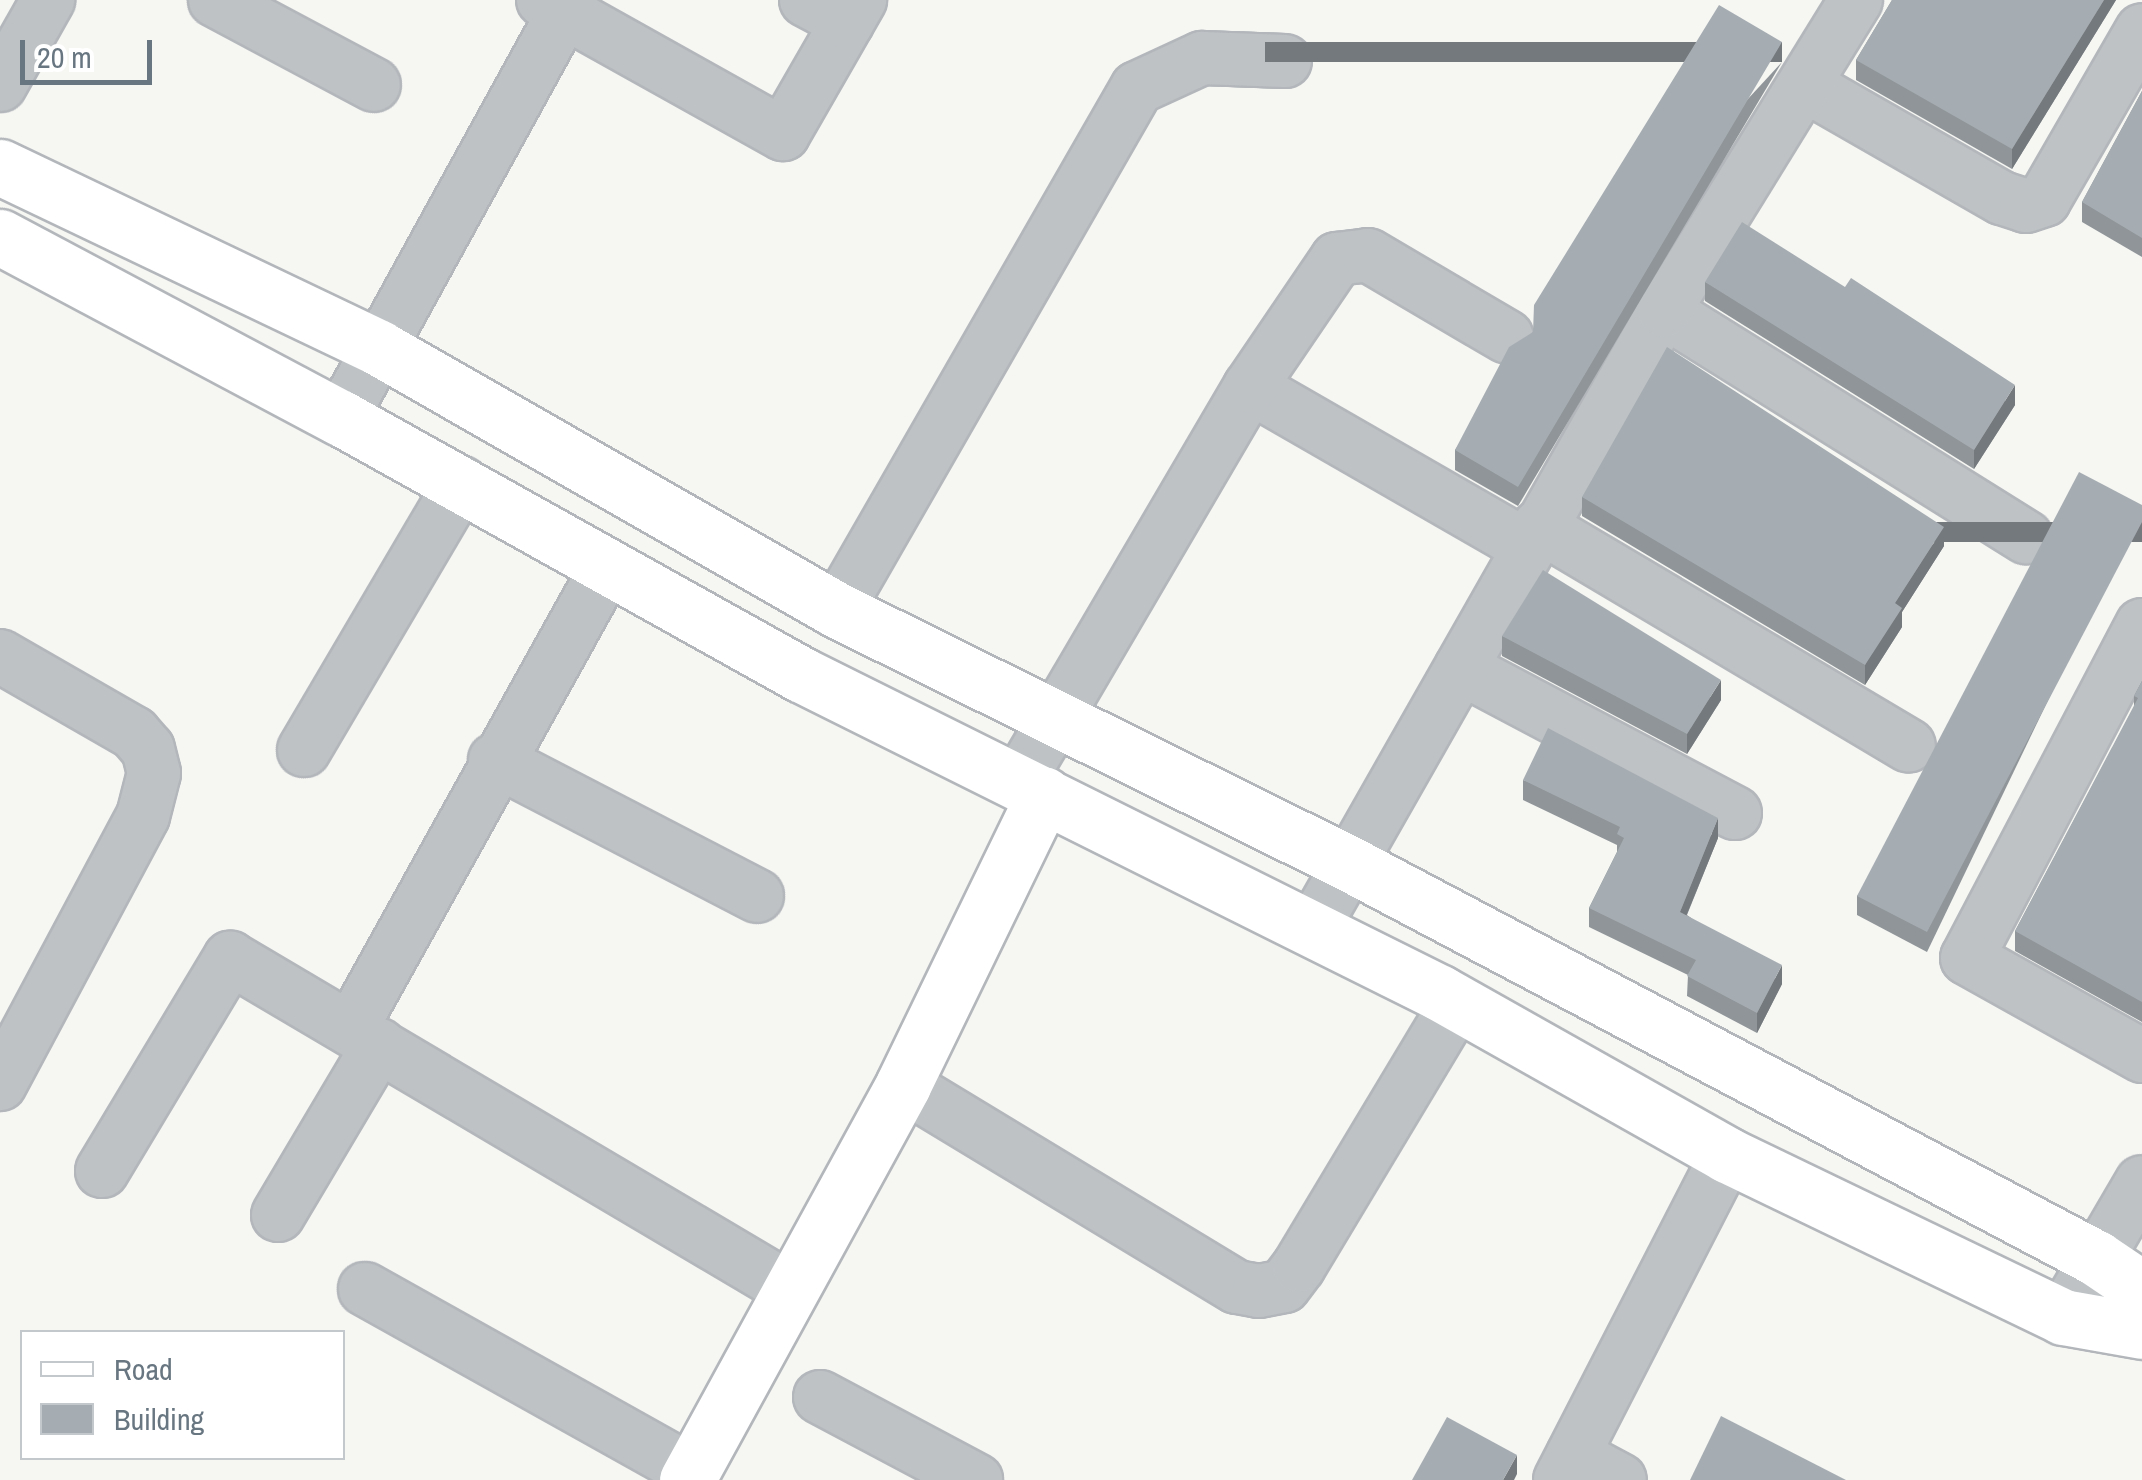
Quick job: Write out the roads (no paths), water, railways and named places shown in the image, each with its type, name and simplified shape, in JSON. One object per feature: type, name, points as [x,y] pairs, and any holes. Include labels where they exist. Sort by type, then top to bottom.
[{"type":"street","points":[[0,85],[48,0]]},
{"type":"street","points":[[215,0],[374,85]]},
{"type":"street","points":[[1313,928],[1664,311],[1808,86],[1856,0]]},
{"type":"street","points":[[341,418],[560,4],[783,134],[838,7]]},
{"type":"street","points":[[1808,86],[2002,198],[2026,206],[2044,200],[2142,30]]},
{"type":"street","points":[[837,610],[1137,88],[1202,58],[1286,62]]},
{"type":"street","points":[[0,166],[380,348],[837,610],[1350,864],[2096,1258],[2142,1289]]},
{"type":"street","points":[[0,237],[461,483],[606,569],[800,674],[1032,786],[1457,1002],[1727,1155],[2063,1318],[2142,1331]]},
{"type":"street","points":[[365,1289],[689,1476],[902,1085],[1032,786],[1052,717],[1250,387],[1337,259],[1353,252],[1507,337]]},
{"type":"street","points":[[1664,311],[2026,537]]},
{"type":"street","points":[[1250,387],[1533,536],[1909,746]]},
{"type":"street","points":[[304,750],[461,483]]},
{"type":"street","points":[[278,1216],[496,760],[606,569]]},
{"type":"street","points":[[2142,625],[1967,958],[2142,1056]]},
{"type":"street","points":[[0,656],[134,734],[148,749],[154,773],[143,816],[0,1084]]},
{"type":"street","points":[[1461,668],[1734,813]]},
{"type":"street","points":[[496,760],[756,896]]},
{"type":"street","points":[[102,1171],[230,958],[790,1289]]},
{"type":"street","points":[[902,1085],[1237,1286],[1260,1292],[1284,1286],[1299,1266],[1457,1002]]},
{"type":"street","points":[[1620,1480],[1566,1468],[1727,1155]]},
{"type":"street","points":[[2063,1318],[2142,1182]]},
{"type":"street","points":[[820,1396],[976,1480]]}]
